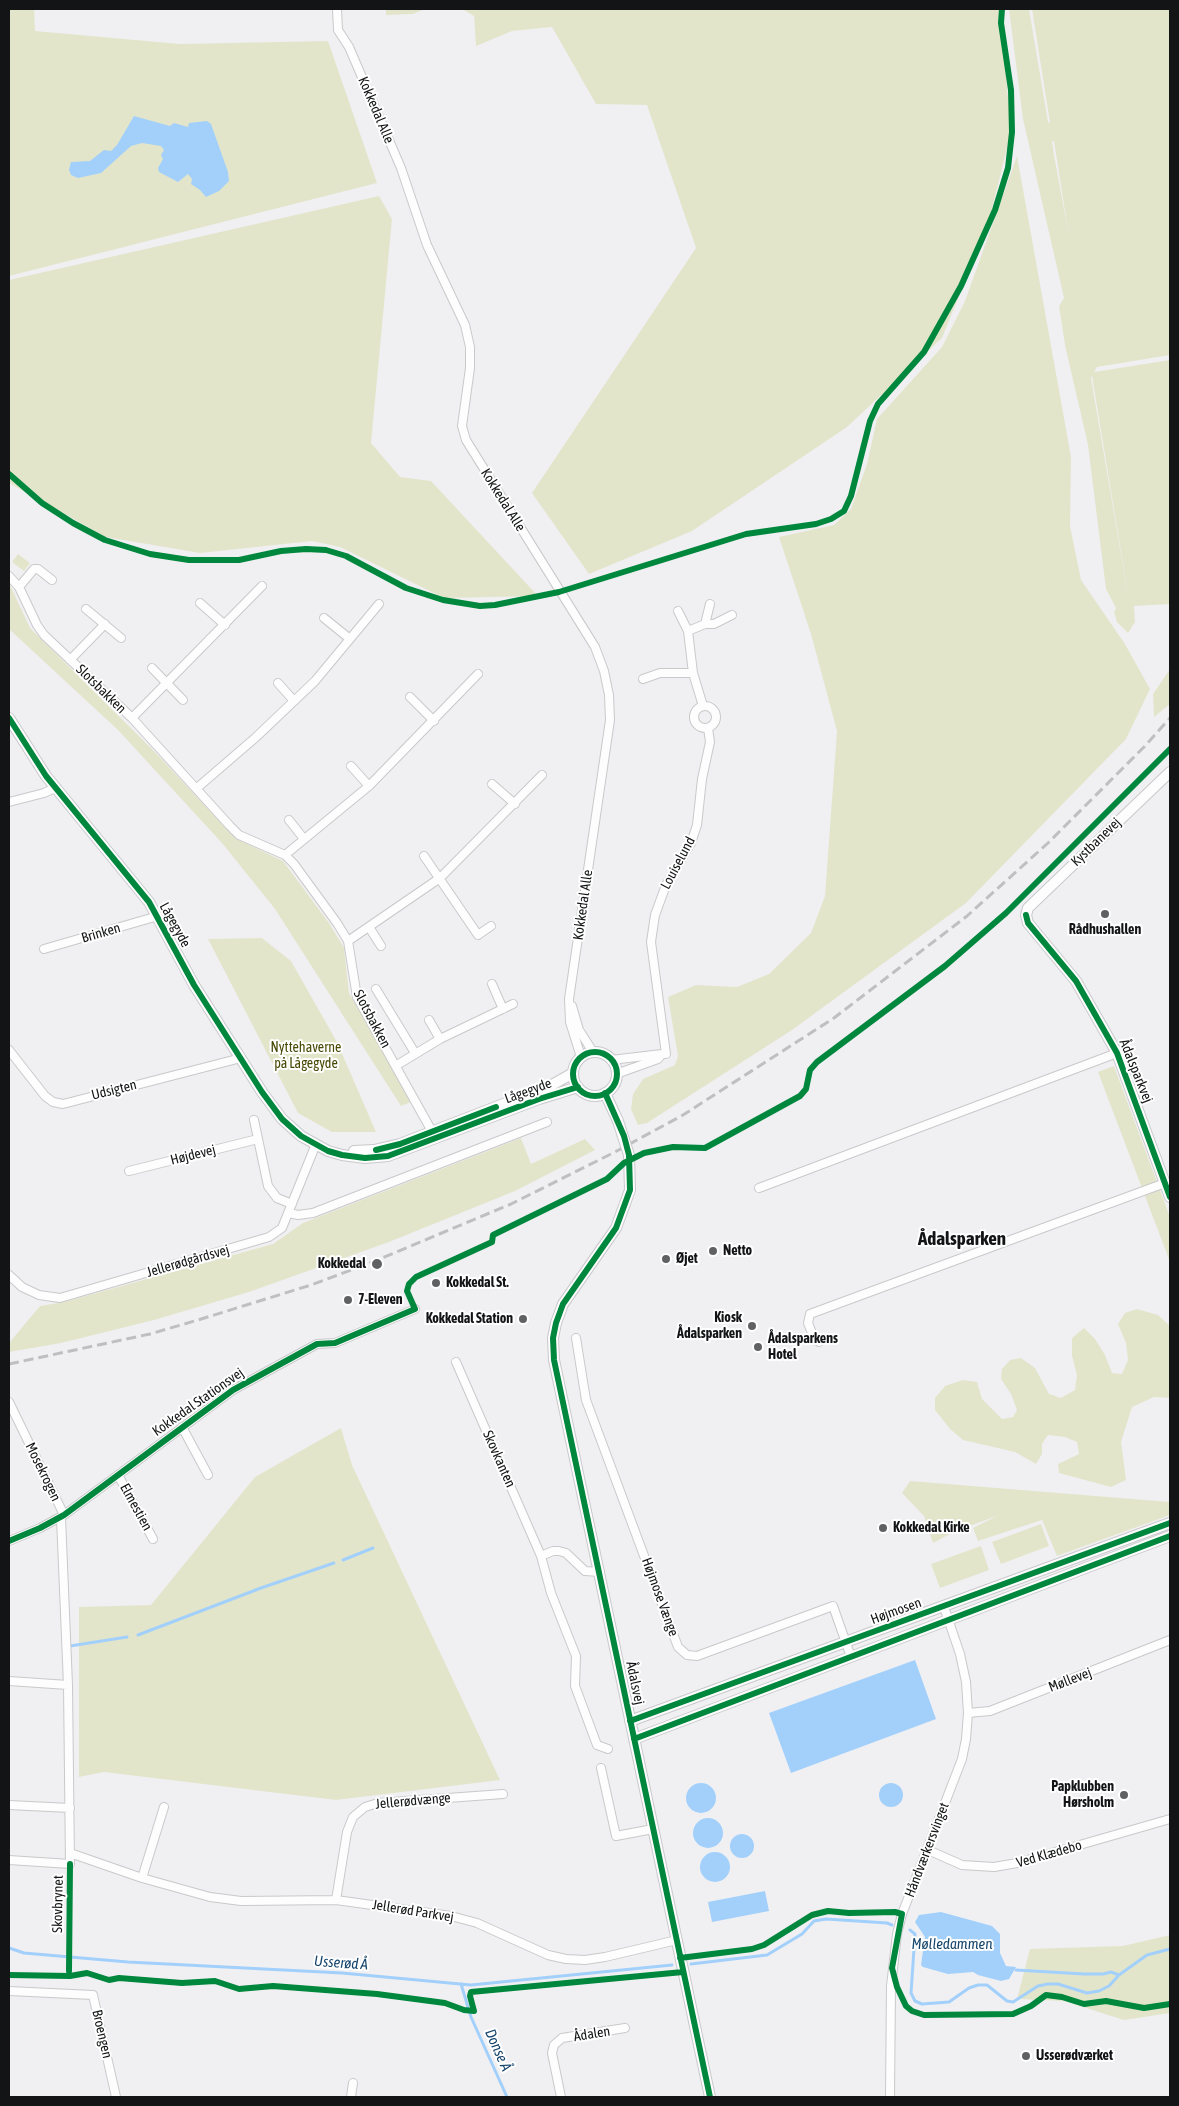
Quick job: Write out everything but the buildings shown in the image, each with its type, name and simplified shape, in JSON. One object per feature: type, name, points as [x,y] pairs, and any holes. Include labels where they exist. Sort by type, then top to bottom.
[{"type":"street","name":"Kokkedal Alle","points":[[337,9],[338,30],[353,56],[401,168],[427,245],[465,325],[470,354],[462,426],[466,440],[595,647],[604,671],[609,694],[610,720],[569,999],[570,1022],[581,1057]]},
{"type":"street","points":[[19,587],[34,569],[38,569],[52,580]]},
{"type":"street","name":"Slotsbakken","points":[[9,576],[19,587],[36,625],[132,718],[239,835],[285,855],[294,864],[348,941],[358,997],[434,1135]]},
{"type":"street","name":"Slotsbakken","points":[[132,718],[168,684],[262,586]]},
{"type":"street","points":[[200,603],[225,625]]},
{"type":"street","points":[[197,788],[255,738],[315,681],[379,604]]},
{"type":"street","points":[[705,624],[710,604]]},
{"type":"street","points":[[86,609],[121,638]]},
{"type":"street","points":[[678,611],[688,631],[693,673],[703,706]]},
{"type":"street","points":[[688,631],[705,624],[714,624],[732,615]]},
{"type":"street","points":[[324,618],[350,639]]},
{"type":"street","name":"Slotsbakken","points":[[70,660],[104,624]]},
{"type":"street","points":[[152,668],[183,700]]},
{"type":"street","points":[[643,679],[660,673],[693,673]]},
{"type":"street","points":[[285,855],[369,786],[478,674]]},
{"type":"street","points":[[278,683],[294,701]]},
{"type":"street","points":[[410,697],[434,721]]},
{"type":"street","points":[[703,706],[713,710],[716,717],[714,724],[708,728],[698,726],[694,720],[696,710],[703,706]]},
{"type":"street","name":"Lågegyde","points":[[9,718],[55,788],[144,896],[158,916],[192,981],[240,1058],[282,1120],[300,1136],[328,1151],[351,1157],[380,1158],[403,1152],[434,1135],[550,1086],[573,1073]]},
{"type":"street","name":"Louiselund","points":[[662,1054],[666,1054],[651,942],[655,915],[666,885],[691,842],[697,824],[702,779],[710,742],[708,728]]},
{"type":"street","points":[[351,766],[369,786]]},
{"type":"street","name":"Kystbanevej","points":[[1026,915],[1028,908],[1170,772]]},
{"type":"street","points":[[348,941],[440,878],[542,775]]},
{"type":"street","points":[[492,784],[515,804]]},
{"type":"street","points":[[9,802],[44,793],[55,788]]},
{"type":"street","points":[[289,820],[304,839]]},
{"type":"street","points":[[424,856],[478,936],[491,926]]},
{"type":"street","name":"Ådalsparkvej","points":[[1026,915],[1028,923],[1076,981],[1117,1054],[1170,1197]]},
{"type":"street","name":"Brinken","points":[[44,949],[158,916]]},
{"type":"street","points":[[369,927],[381,946]]},
{"type":"street","points":[[492,984],[503,1009]]},
{"type":"street","name":"Slotsbakken","points":[[376,989],[416,1053]]},
{"type":"street","name":"Kokkedal Alle","points":[[569,999],[580,1030],[593,1052]]},
{"type":"street","name":"Slotsbakken","points":[[397,1065],[440,1039],[514,1004]]},
{"type":"street","points":[[429,1020],[440,1039]]},
{"type":"street","name":"Udsigten","points":[[9,1050],[45,1096],[53,1102],[63,1104],[240,1058]]},
{"type":"street","points":[[593,1052],[603,1054],[611,1060],[616,1074],[613,1085],[605,1093],[590,1095],[578,1087],[573,1073],[581,1057],[593,1052]]},
{"type":"street","points":[[611,1060],[662,1054]]},
{"type":"street","points":[[616,1074],[658,1059],[662,1054]]},
{"type":"street","name":"Ådalsparkvej","points":[[759,1188],[1117,1054]]},
{"type":"street","name":"Lågegyde","points":[[316,1144],[353,1151],[368,1151],[391,1147],[434,1135],[578,1087]]},
{"type":"street","name":"Ådalsvej","points":[[605,1093],[618,1121],[629,1155],[630,1190],[616,1228],[563,1304],[556,1322],[554,1360],[710,2097]]},
{"type":"street","points":[[254,1120],[268,1186],[277,1198],[292,1204]]},
{"type":"street","points":[[289,1213],[298,1215],[313,1213],[546,1122]]},
{"type":"street","name":"Højdevej","points":[[129,1172],[258,1139]]},
{"type":"street","name":"Jellerødgårdsvej","points":[[9,1275],[22,1287],[39,1295],[60,1298],[269,1237],[282,1228],[316,1144]]},
{"type":"street","points":[[819,1342],[814,1338],[808,1323],[810,1314],[1165,1183]]},
{"type":"street","name":"Kokkedal Stationsvej","points":[[9,1541],[63,1516],[233,1390],[258,1375],[317,1344],[335,1343],[415,1308]]},
{"type":"street","name":"Højmose Vænge","points":[[576,1338],[586,1400],[678,1647],[687,1655],[697,1656],[833,1606],[851,1657]]},
{"type":"street","name":"Skovkanten","points":[[456,1362],[541,1556],[551,1593],[576,1656],[575,1686],[597,1745],[608,1749]]},
{"type":"street","name":"Mosekrogen","points":[[9,1402],[63,1516]]},
{"type":"street","points":[[182,1428],[208,1475]]},
{"type":"street","name":"Elmestien","points":[[118,1475],[153,1539]]},
{"type":"street","name":"Skovbrynet","points":[[9,1860],[70,1864],[68,1685],[63,1516]]},
{"type":"street","name":"Højmosen","points":[[630,1721],[1170,1523]]},
{"type":"street","name":"Højmosen","points":[[634,1739],[1170,1536]]},
{"type":"street","points":[[541,1556],[553,1551],[559,1551],[566,1553],[585,1571],[600,1572]]},
{"type":"street","name":"Håndværkersvinget","points":[[890,2097],[891,1986],[896,1943],[902,1914],[962,1759],[968,1713],[960,1654],[944,1607]]},
{"type":"street","name":"Møllevej","points":[[968,1713],[990,1711],[1170,1640]]},
{"type":"street","points":[[9,1682],[68,1685]]},
{"type":"street","points":[[600,1768],[616,1836],[653,1829]]},
{"type":"street","name":"Jellerødvænge","points":[[336,1900],[347,1832],[353,1817],[365,1807],[378,1803],[503,1794]]},
{"type":"street","points":[[9,1805],[70,1808]]},
{"type":"street","points":[[142,1878],[164,1807]]},
{"type":"street","name":"Ved Klædebo","points":[[928,1850],[962,1865],[994,1867],[1016,1863],[1170,1819]]},
{"type":"street","name":"Jellerød Parkvej","points":[[70,1853],[142,1878],[220,1898],[241,1901],[336,1900],[451,1916],[477,1923],[548,1955],[566,1959],[585,1960],[605,1957],[677,1940]]},
{"type":"street","name":"Broengen","points":[[9,1991],[93,1995],[116,2097]]},
{"type":"street","name":"Ådalen","points":[[560,2097],[552,2053],[554,2045],[562,2038],[625,2028]]},
{"type":"street","points":[[352,2097],[353,2083]]},
{"type":"green space","points":[[9,9],[34,9],[35,31],[180,44],[328,41],[377,183],[9,276]]},
{"type":"green space","points":[[386,9],[425,9],[413,14],[386,15]]},
{"type":"green space","points":[[462,9],[1000,9],[1011,132],[988,225],[942,338],[847,427],[692,531],[589,574],[532,493],[696,248],[647,105],[596,104],[552,27],[512,31],[476,46],[474,16]]},
{"type":"green space","points":[[1009,9],[1029,9],[1048,122],[1050,123],[1032,9],[1170,9],[1170,355],[1097,367],[1094,372],[1170,360],[1170,604],[1134,606],[1135,622],[1128,633],[1117,622],[1114,612],[1116,608],[1106,589],[1088,445],[1065,345],[1059,306],[1064,298],[1023,119]],"holes":[[[1052,141],[1054,141],[1068,231],[1054,155]],[[1092,376],[1127,588],[1127,589],[1091,378]]]},
{"type":"green space","points":[[1017,156],[1071,457],[1070,526],[1081,580],[1125,644],[1150,689],[1126,739],[966,903],[792,1030],[647,1123],[638,1125],[631,1109],[633,1094],[643,1079],[675,1065],[678,1056],[668,997],[696,985],[737,987],[769,974],[811,933],[825,896],[837,731],[811,634],[779,537],[834,525],[851,509],[867,464],[877,419],[942,347],[965,301]]},
{"type":"green space","points":[[379,196],[392,219],[371,443],[400,477],[431,481],[538,596],[444,598],[340,547],[312,541],[200,553],[106,537],[9,483],[9,280]]},
{"type":"green space","points":[[18,554],[30,563],[24,571],[12,562]]},
{"type":"green space","points":[[9,583],[30,628],[154,751],[235,838],[283,861],[329,923],[344,948],[349,993],[411,1102],[401,1106],[275,909],[222,843],[118,730],[9,629]]},
{"type":"green space","points":[[1170,669],[1170,704],[1154,717],[1153,694]]},
{"type":"green space","name":"Nyttehaverne på Lågegyde","points":[[262,938],[291,961],[337,1042],[376,1132],[332,1132],[298,1113],[208,939]]},
{"type":"green space","points":[[1114,1066],[1170,1217],[1170,1262],[1098,1072]]},
{"type":"green space","points":[[521,1138],[531,1164],[585,1139],[595,1150],[515,1191],[389,1242],[249,1292],[154,1320],[61,1343],[9,1352],[9,1343],[40,1306],[64,1302],[273,1244],[303,1223]]},
{"type":"green space","points":[[1137,1309],[1158,1315],[1170,1326],[1170,1398],[1154,1397],[1132,1407],[1121,1442],[1126,1480],[1111,1487],[1059,1473],[1058,1464],[1079,1454],[1077,1442],[1065,1437],[1048,1435],[1042,1444],[1042,1454],[1036,1464],[1015,1452],[963,1440],[950,1429],[935,1410],[935,1398],[945,1386],[963,1380],[977,1382],[982,1399],[1002,1419],[1013,1417],[1017,1410],[1011,1394],[1001,1379],[1002,1369],[1010,1360],[1021,1358],[1035,1368],[1049,1394],[1061,1398],[1075,1390],[1077,1375],[1072,1356],[1072,1338],[1084,1328],[1095,1339],[1105,1355],[1112,1373],[1122,1374],[1128,1360],[1126,1343],[1118,1324],[1125,1313]]},
{"type":"green space","points":[[341,1428],[352,1465],[500,1780],[336,1800],[104,1772],[79,1777],[79,1607],[151,1605],[255,1477]]},
{"type":"green space","points":[[910,1481],[1170,1502],[1170,1515],[1057,1556],[1042,1520],[978,1541],[973,1528],[997,1516],[950,1533],[948,1528],[950,1534],[933,1543],[924,1516],[902,1493]]},
{"type":"green space","points":[[1041,1524],[1049,1546],[1001,1564],[992,1542]]},
{"type":"green space","points":[[981,1546],[989,1570],[940,1588],[931,1564]]},
{"type":"green space","points":[[1170,1935],[1170,2013],[1124,2020],[1064,2001],[1017,1999],[1030,1949],[1123,1946]]},
{"type":"water","points":[[134,116],[170,126],[174,123],[188,127],[189,123],[207,121],[211,124],[228,172],[229,181],[219,191],[206,197],[191,184],[192,179],[188,174],[178,182],[159,172],[158,168],[163,159],[161,155],[164,150],[161,146],[142,143],[131,146],[101,173],[78,178],[71,175],[69,170],[71,162],[90,161],[104,150],[111,151],[117,145]]},
{"type":"water","points":[[915,1660],[936,1719],[791,1773],[769,1713]]},
{"type":"water","points":[[701,1783],[711,1788],[716,1798],[711,1808],[701,1813],[691,1808],[686,1798],[691,1788]]},
{"type":"water","points":[[891,1783],[896,1784],[902,1790],[902,1800],[896,1806],[891,1807],[886,1806],[880,1800],[879,1795],[880,1790],[886,1784]]},
{"type":"water","points":[[708,1818],[718,1823],[723,1833],[718,1843],[708,1848],[698,1843],[693,1833],[698,1823]]},
{"type":"water","points":[[742,1834],[751,1837],[754,1846],[751,1855],[742,1858],[733,1855],[730,1846],[733,1837]]},
{"type":"water","points":[[715,1852],[725,1857],[730,1867],[725,1877],[715,1882],[705,1877],[700,1867],[705,1857]]},
{"type":"water","points":[[765,1891],[769,1911],[712,1922],[708,1902]]},
{"type":"water","name":"Mølledammen","points":[[941,1912],[992,1926],[1000,1934],[1000,1953],[1006,1966],[1016,1967],[1009,1979],[1001,1981],[973,1972],[948,1974],[923,1967],[921,1965],[925,1937],[915,1922],[919,1915]]},
{"type":"waterway","points":[[343,1560],[373,1548]]},
{"type":"waterway","points":[[138,1635],[261,1588],[334,1563]]},
{"type":"waterway","points":[[70,1646],[127,1637]]},
{"type":"waterway","name":"Usserød Å","points":[[691,1964],[767,1955],[802,1934],[814,1921],[826,1919],[887,1923],[892,1925]]},
{"type":"waterway","name":"Usserød Å","points":[[910,1930],[915,1934],[911,1993],[915,2001],[922,2004],[949,2002],[969,1988],[978,1985],[987,1985],[1007,2001],[1013,2002],[1038,1986],[1048,1984],[1058,1984],[1087,1993],[1099,1991],[1109,1986],[1119,1975],[1147,1955],[1170,1949]]},
{"type":"waterway","name":"Usserød Å","points":[[9,1948],[24,1953],[128,1962],[342,1973],[471,1985],[672,1965]]},
{"type":"waterway","points":[[1016,1970],[1084,1974],[1111,1972],[1119,1975]]},
{"type":"waterway","name":"Donse Å","points":[[461,1984],[471,2017],[507,2097]]},
{"type":"railway","points":[[9,1364],[150,1334],[311,1285],[375,1261],[511,1204],[613,1153],[683,1115],[834,1018],[967,916],[1048,843],[1144,747],[1170,718]]},
{"type":"cycle path","points":[[9,474],[42,503],[73,523],[105,540],[150,554],[189,560],[239,560],[281,551],[326,550],[346,556],[406,588],[443,600],[480,606],[495,605],[559,592],[746,534],[816,524],[831,519],[844,511],[851,496],[870,421],[878,404],[924,352],[961,286],[995,210],[1008,168],[1012,132],[1011,90],[1001,23],[1002,9]]},
{"type":"cycle path","points":[[9,718],[46,776],[149,902],[194,985],[262,1092],[282,1119],[301,1136],[328,1151],[342,1155],[365,1158],[388,1156],[539,1099],[578,1087]]},
{"type":"cycle path","points":[[9,1541],[64,1515],[233,1390],[317,1344],[335,1343],[415,1309],[407,1291],[409,1284],[416,1277],[492,1242],[493,1235],[607,1179],[624,1163],[644,1153],[673,1147],[705,1148],[800,1096],[806,1089],[810,1070],[817,1062],[945,966],[1006,913],[1170,749]]},
{"type":"cycle path","points":[[1026,915],[1028,923],[1076,981],[1117,1053],[1170,1197]]},
{"type":"cycle path","points":[[595,1052],[607,1056],[613,1062],[617,1074],[613,1086],[607,1092],[595,1096],[583,1092],[577,1086],[573,1074],[577,1062],[583,1056],[595,1052]]},
{"type":"cycle path","points":[[605,1093],[624,1136],[629,1155],[630,1190],[616,1228],[563,1304],[553,1338],[554,1360],[710,2097]]},
{"type":"cycle path","points":[[376,1150],[400,1144],[496,1107]]},
{"type":"cycle path","points":[[630,1721],[1170,1523]]},
{"type":"cycle path","points":[[634,1739],[1170,1536]]},
{"type":"cycle path","points":[[69,1971],[70,1864]]},
{"type":"cycle path","points":[[680,1958],[752,1949],[764,1945],[812,1915],[828,1911],[849,1913],[895,1912],[902,1914],[892,1968],[897,1987],[906,2006],[912,2011],[924,2015],[1013,2014],[1031,2006],[1046,1995],[1062,1997],[1084,2004],[1106,2001],[1144,2008],[1170,2004]]},
{"type":"cycle path","points":[[9,1975],[70,1976],[87,1973],[109,1980],[119,1978],[182,1983],[215,1981],[239,1989],[273,1986],[377,1994],[445,2003],[464,2010],[474,2011],[470,1996],[471,1992],[683,1972]]},
{"type":"place","name":"Rådhushallen","points":[[1105,914]]},
{"type":"place","name":"Netto","points":[[713,1251]]},
{"type":"place","name":"Øjet","points":[[666,1259]]},
{"type":"place","name":"Kokkedal","points":[[377,1264]]},
{"type":"place","name":"Kokkedal St.","points":[[436,1283]]},
{"type":"place","name":"7-Eleven","points":[[348,1300]]},
{"type":"place","name":"Kokkedal Station","points":[[523,1319]]},
{"type":"place","name":"Kiosk Ådalsparken","points":[[752,1326]]},
{"type":"place","name":"Ådalsparkens Hotel","points":[[758,1347]]},
{"type":"place","name":"Kokkedal Kirke","points":[[883,1528]]},
{"type":"place","name":"Papklubben Hørsholm","points":[[1124,1795]]},
{"type":"place","name":"Usserødværket","points":[[1026,2056]]},
{"type":"district","name":"Ådalsparken","points":[[962,1239]]}]
